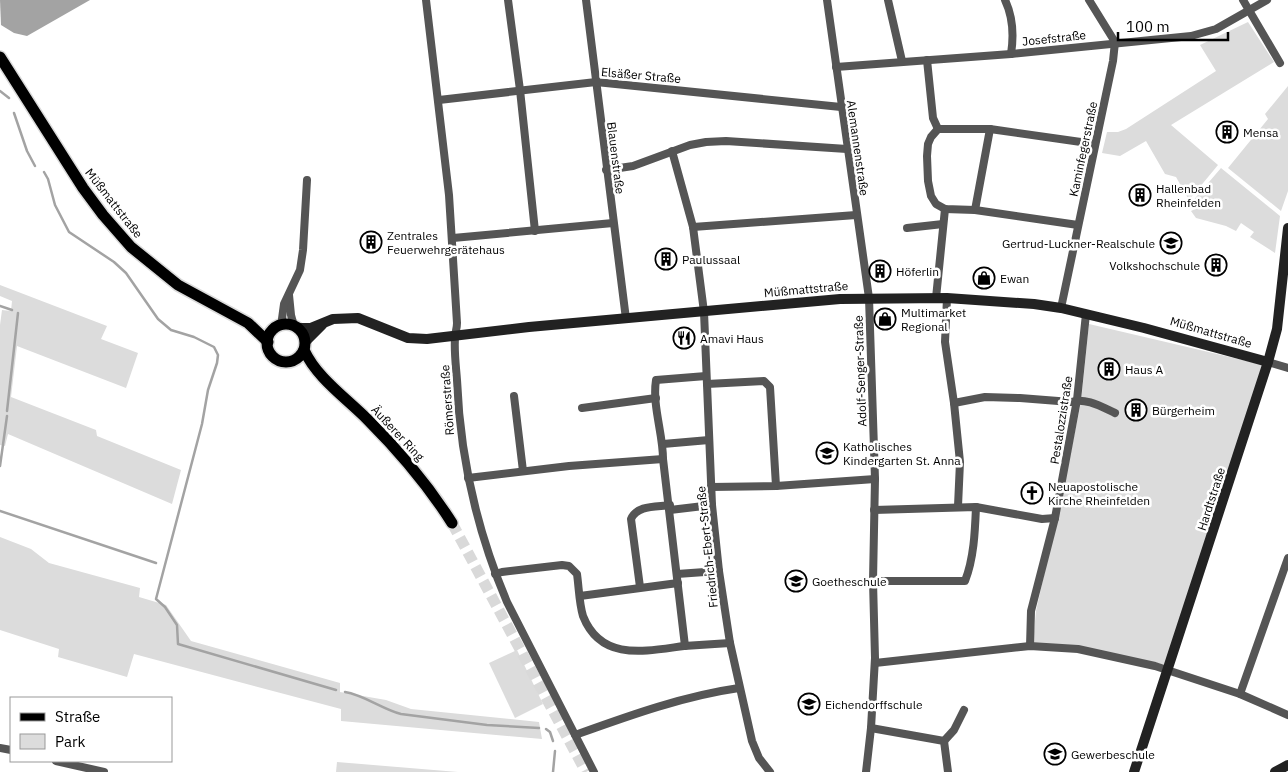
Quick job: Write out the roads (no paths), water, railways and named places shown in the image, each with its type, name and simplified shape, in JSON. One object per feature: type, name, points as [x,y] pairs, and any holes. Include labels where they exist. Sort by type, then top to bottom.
[{"type":"main road","name":"Müßmattstraße","points":[[0,57],[83,188],[131,248],[178,285],[248,323],[268,342]]},
{"type":"main road","name":"Müßmattstraße","points":[[248,323],[278,327]]},
{"type":"main road","points":[[278,327],[295,327],[302,334],[304,346],[300,356],[292,361],[284,362],[276,359],[269,350],[268,342],[270,335],[278,327]]},
{"type":"main road","name":"Äußerer Ring","points":[[304,346],[315,370]]},
{"type":"main road","name":"Äußerer Ring","points":[[292,361],[315,370],[368,420],[423,481],[452,523]]},
{"type":"street","name":"Römerstraße","points":[[426,0],[439,100],[453,238],[458,327],[454,336],[460,428],[468,478],[480,529],[495,574],[519,628],[594,772]]},
{"type":"street","points":[[508,0],[535,231]]},
{"type":"street","name":"Blauenstraße","points":[[586,0],[626,319]]},
{"type":"street","points":[[818,0],[827,1]]},
{"type":"street","points":[[888,0],[902,61]]},
{"type":"street","points":[[1005,0],[1010,11],[1013,39],[1011,54]]},
{"type":"street","points":[[1089,0],[1115,42]]},
{"type":"street","points":[[1243,0],[1280,63]]},
{"type":"street","name":"Josefstraße","points":[[836,66],[1011,54],[1115,42],[1191,36],[1216,29],[1267,0]]},
{"type":"street","name":"Alemannenstraße","points":[[827,1],[869,298]]},
{"type":"street","name":"Kaminfegerstraße","points":[[1060,308],[1096,144],[1113,61],[1115,42]]},
{"type":"street","points":[[927,60],[934,118],[938,129]]},
{"type":"street","name":"Elsäßer Straße","points":[[439,100],[596,82],[841,107]]},
{"type":"street","points":[[1078,226],[975,210],[945,209],[936,204],[931,196],[928,181],[928,144],[938,129],[990,129],[1096,144]]},
{"type":"street","points":[[975,210],[990,129]]},
{"type":"street","points":[[606,170],[633,166],[690,145],[706,142],[726,141],[847,150]]},
{"type":"street","name":"Friedrich-Ebert-Straße","points":[[672,151],[692,227],[704,312],[712,506],[719,571],[730,643],[752,741],[759,758],[770,772]]},
{"type":"street","points":[[278,327],[284,304],[300,270],[307,180]]},
{"type":"street","points":[[945,209],[942,298],[945,342],[960,462],[958,506]]},
{"type":"street","points":[[692,227],[856,216]]},
{"type":"street","points":[[453,238],[614,223]]},
{"type":"street","points":[[907,228],[943,224]]},
{"type":"street","name":"Hardtstraße","points":[[1134,772],[1268,362],[1277,329],[1288,228]]},
{"type":"street","points":[[289,293],[291,315],[295,327]]},
{"type":"street","name":"Adolf-Senger-Straße","points":[[866,772],[875,663],[873,581],[875,478],[869,298]]},
{"type":"street","name":"Müßmattstraße","points":[[295,327],[305,329],[333,319],[358,318],[408,338],[427,339],[529,327],[840,299],[942,298],[1034,304],[1060,308],[1144,328],[1288,368]]},
{"type":"street","name":"Pestalozzistraße","points":[[1030,646],[1031,611],[1055,518],[1077,400],[1086,314]]},
{"type":"street","points":[[304,346],[325,323]]},
{"type":"street","points":[[685,646],[663,459],[663,444],[656,398],[656,380],[764,382],[770,387],[776,486]]},
{"type":"street","points":[[514,396],[523,471]]},
{"type":"street","points":[[954,402],[985,397],[1071,402],[1077,400],[1098,405],[1115,413]]},
{"type":"street","points":[[582,408],[656,398]]},
{"type":"street","points":[[663,444],[709,440]]},
{"type":"street","points":[[468,478],[523,471],[663,459]]},
{"type":"street","points":[[711,487],[776,486],[875,478]]},
{"type":"street","points":[[640,587],[631,519],[634,513],[640,509],[712,506]]},
{"type":"street","points":[[874,510],[958,506],[976,507],[1042,519],[1055,518]]},
{"type":"street","points":[[873,581],[965,581],[971,559],[976,507]]},
{"type":"street","points":[[1240,694],[1288,558]]},
{"type":"street","points":[[495,574],[562,565],[569,566],[578,574],[580,606],[588,625],[594,635],[611,646],[632,652],[730,643]]},
{"type":"street","points":[[677,574],[719,571]]},
{"type":"street","points":[[580,596],[678,583]]},
{"type":"street","points":[[875,663],[1030,646],[1078,648],[1168,670],[1240,694],[1288,715]]},
{"type":"street","points":[[575,735],[685,699],[739,688]]},
{"type":"street","points":[[948,772],[944,741],[954,730],[964,710]]},
{"type":"street","points":[[871,728],[944,741]]},
{"type":"street","points":[[60,762],[104,772]]},
{"type":"street","points":[[1275,772],[1288,765]]},
{"type":"waterway","points":[[0,91],[9,98]]},
{"type":"waterway","points":[[14,113],[27,151],[35,166]]},
{"type":"waterway","points":[[44,172],[48,179],[55,205],[69,232],[114,262],[126,273],[158,319],[171,330],[194,337],[214,347],[218,355],[156,599],[165,607],[177,625],[178,644],[336,690]]},
{"type":"waterway","points":[[0,306],[12,310]]},
{"type":"waterway","points":[[7,411],[18,313]]},
{"type":"waterway","points":[[0,466],[7,416]]},
{"type":"waterway","points":[[0,511],[156,563]]},
{"type":"waterway","points":[[345,692],[401,714],[487,725],[539,728]]},
{"type":"waterway","points":[[546,729],[550,732],[553,741]]},
{"type":"waterway","points":[[553,772],[555,751]]},
{"type":"tunnel","points":[[452,523],[586,772]]},
{"type":"place","name":"Mensa","points":[[1227,132]]},
{"type":"place","name":"Hallenbad Rheinfelden","points":[[1140,195]]},
{"type":"place","name":"Zentrales Feuerwehrgerätehaus","points":[[371,242]]},
{"type":"place","name":"Gertrud-Luckner-Realschule","points":[[1171,243]]},
{"type":"place","name":"Paulussaal","points":[[666,259]]},
{"type":"place","name":"Volkshochschule","points":[[1216,265]]},
{"type":"place","name":"Höferlin","points":[[880,271]]},
{"type":"place","name":"Ewan","points":[[984,278]]},
{"type":"place","name":"Multimarket Regional","points":[[885,319]]},
{"type":"place","name":"Amavi Haus","points":[[684,338]]},
{"type":"place","name":"Haus A","points":[[1109,369]]},
{"type":"place","name":"Bürgerheim","points":[[1136,410]]},
{"type":"place","name":"Katholisches Kindergarten St. Anna","points":[[827,453]]},
{"type":"place","name":"Neuapostolische Kirche Rheinfelden","points":[[1032,493]]},
{"type":"place","name":"Goetheschule","points":[[796,581]]},
{"type":"place","name":"Eichendorffschule","points":[[809,704]]},
{"type":"place","name":"Gewerbeschule","points":[[1055,754]]}]
